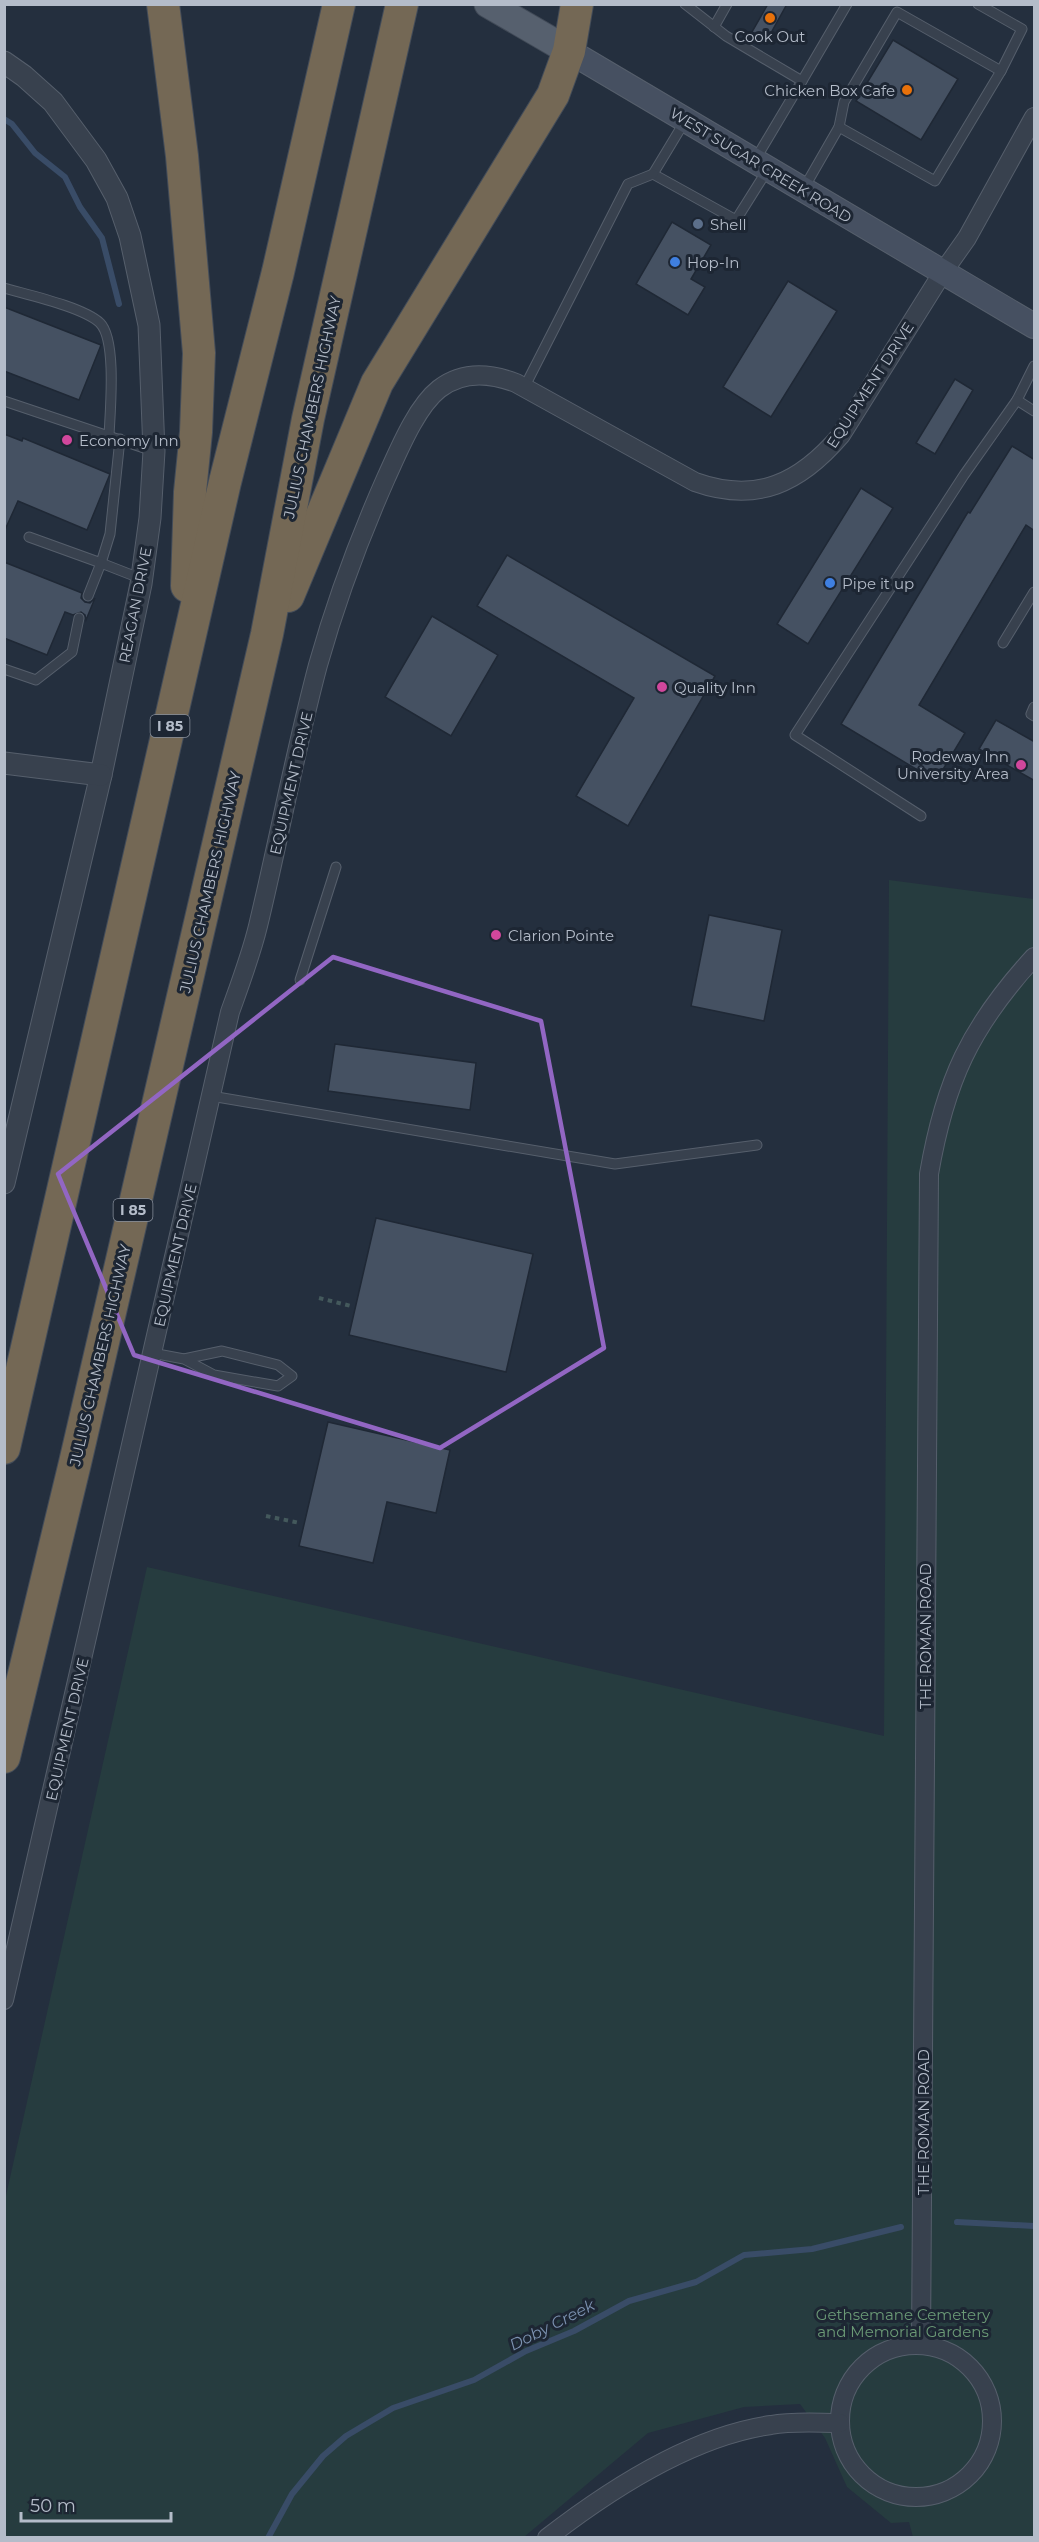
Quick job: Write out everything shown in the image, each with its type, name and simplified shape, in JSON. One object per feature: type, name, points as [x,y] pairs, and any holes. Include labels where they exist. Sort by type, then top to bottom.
[{"type":"highway","points":[[163,4],[182,156],[199,353],[196,432],[190,492],[185,660]]},
{"type":"highway","name":"I 85","points":[[4,1448],[339,4]]},
{"type":"highway","name":"JULIUS CHAMBERS HIGHWAY","points":[[4,1757],[75,1463],[261,663],[308,419],[402,4]]},
{"type":"highway","points":[[261,663],[377,383],[553,95],[569,51],[577,4]]},
{"type":"main road","name":"WEST SUGAR CREEK ROAD","points":[[493,8],[1035,326]]},
{"type":"street","name":"REAGAN DRIVE","points":[[4,62],[24,75],[53,102],[83,140],[117,198],[130,236],[149,325],[154,451],[150,518],[142,579],[101,775],[4,1183]]},
{"type":"street","name":"EQUIPMENT DRIVE","points":[[4,2000],[106,1563],[230,1012],[258,927],[318,667],[337,600],[381,490],[425,403],[439,389],[457,379],[477,375],[497,376],[524,388],[687,479],[725,490],[751,491],[774,487],[800,474],[823,457],[841,435],[943,272],[967,238],[1035,117]]},
{"type":"street","points":[[4,763],[101,775]]},
{"type":"street","name":"THE ROMAN ROAD","points":[[921,2344],[929,1174],[936,1130],[958,1063],[979,1025],[1004,990],[1035,957]]},
{"type":"street","points":[[921,2344],[951,2352],[975,2370],[989,2397],[993,2427],[985,2456],[966,2480],[940,2494],[910,2498],[881,2490],[857,2472],[843,2446],[839,2416],[847,2387],[866,2363],[892,2348],[921,2344]]},
{"type":"street","points":[[547,2538],[614,2488],[705,2442],[770,2425],[840,2423]]},
{"type":"lane","points":[[686,4],[714,27],[802,81]]},
{"type":"lane","points":[[714,27],[727,4]]},
{"type":"lane","points":[[653,174],[736,220],[802,81],[847,4]]},
{"type":"lane","points":[[839,127],[935,180],[1001,71],[1022,29],[978,4]]},
{"type":"lane","points":[[803,190],[839,127],[844,102],[900,8],[1001,71]]},
{"type":"lane","points":[[524,388],[628,184],[653,174],[685,120]]},
{"type":"lane","points":[[4,288],[83,312],[101,324],[108,344],[112,382],[109,436]]},
{"type":"lane","points":[[921,816],[795,735],[964,475],[1017,400],[1035,366]]},
{"type":"lane","points":[[1017,400],[1035,411]]},
{"type":"lane","points":[[4,401],[154,451]]},
{"type":"lane","points":[[88,596],[102,563],[110,534],[120,439]]},
{"type":"lane","points":[[29,537],[142,579]]},
{"type":"lane","points":[[1003,643],[1035,592]]},
{"type":"lane","points":[[4,669],[36,680],[72,652],[79,618]]},
{"type":"lane","points":[[1035,707],[1031,714],[1035,716]]},
{"type":"lane","points":[[300,980],[336,867]]},
{"type":"lane","points":[[211,1096],[615,1164],[757,1144]]},
{"type":"lane","points":[[152,1353],[184,1359],[214,1375],[278,1386],[292,1376],[278,1365],[222,1351],[184,1359]]},
{"type":"path","points":[[319,1298],[351,1306]]},
{"type":"path","points":[[266,1516],[300,1523]]},
{"type":"highlighted area","points":[[333,957],[541,1021],[604,1348],[440,1448],[134,1355],[58,1174]]},
{"type":"green space","name":"Gethsemane Cemetery and Memorial Gardens","points":[[889,880],[1034,899],[1034,2537],[913,2537],[909,2522],[891,2523],[847,2487],[825,2438],[800,2404],[744,2407],[648,2433],[524,2537],[5,2538],[5,2200],[147,1567],[884,1736]]},
{"type":"building","name":"Cook Out","points":[[768,4],[787,4],[767,40],[752,32]]},
{"type":"building","name":"Chicken Box Cafe","points":[[893,40],[958,79],[921,140],[856,101]]},
{"type":"building","name":"Hop-In","points":[[672,222],[711,245],[691,279],[705,287],[688,315],[636,284]]},
{"type":"building","points":[[788,281],[837,311],[771,417],[723,387]]},
{"type":"building","points":[[4,307],[101,345],[79,400],[4,371]]},
{"type":"building","points":[[955,379],[973,390],[935,454],[916,443]]},
{"type":"building","points":[[4,434],[22,441],[23,438],[110,474],[87,530],[18,501],[4,532]]},
{"type":"building","points":[[1012,446],[1035,460],[1035,531],[1026,525],[919,705],[965,733],[936,781],[841,724],[968,512],[970,513]]},
{"type":"building","points":[[861,488],[893,508],[808,644],[777,624]]},
{"type":"building","name":"Quality Inn","points":[[507,555],[715,676],[628,826],[576,796],[634,698],[477,606]]},
{"type":"building","points":[[4,562],[82,593],[81,598],[85,602],[90,603],[95,598],[86,620],[85,615],[81,612],[73,615],[65,612],[47,655],[4,638]]},
{"type":"building","points":[[432,616],[498,655],[451,736],[385,697]]},
{"type":"building","name":"Rodeway Inn University Area","points":[[996,720],[1035,742],[1035,781],[979,749]]},
{"type":"building","points":[[709,915],[782,930],[764,1021],[691,1006]]},
{"type":"building","points":[[335,1044],[476,1063],[470,1110],[328,1091]]},
{"type":"building","points":[[376,1218],[533,1254],[506,1372],[349,1335]]},
{"type":"building","points":[[328,1422],[450,1450],[436,1513],[387,1502],[373,1563],[299,1546]]},
{"type":"waterway","points":[[4,119],[12,124],[35,153],[65,177],[80,207],[102,238],[119,304]]},
{"type":"waterway","name":"Doby Creek","points":[[957,2222],[1034,2226]]},
{"type":"waterway","name":"Doby Creek","points":[[268,2538],[292,2494],[323,2456],[346,2436],[393,2408],[474,2380],[526,2351],[574,2331],[629,2301],[696,2282],[744,2255],[812,2249],[901,2227]]},
{"type":"place","name":"Cook Out","points":[[770,18]]},
{"type":"place","name":"Chicken Box Cafe","points":[[907,90]]},
{"type":"place","name":"Shell","points":[[698,224]]},
{"type":"place","name":"Hop-In","points":[[675,262]]},
{"type":"place","name":"Economy Inn","points":[[67,440]]},
{"type":"place","name":"Pipe it up","points":[[830,583]]},
{"type":"place","name":"Quality Inn","points":[[662,687]]},
{"type":"place","name":"Rodeway Inn University Area","points":[[1021,765]]},
{"type":"place","name":"Clarion Pointe","points":[[496,935]]}]
